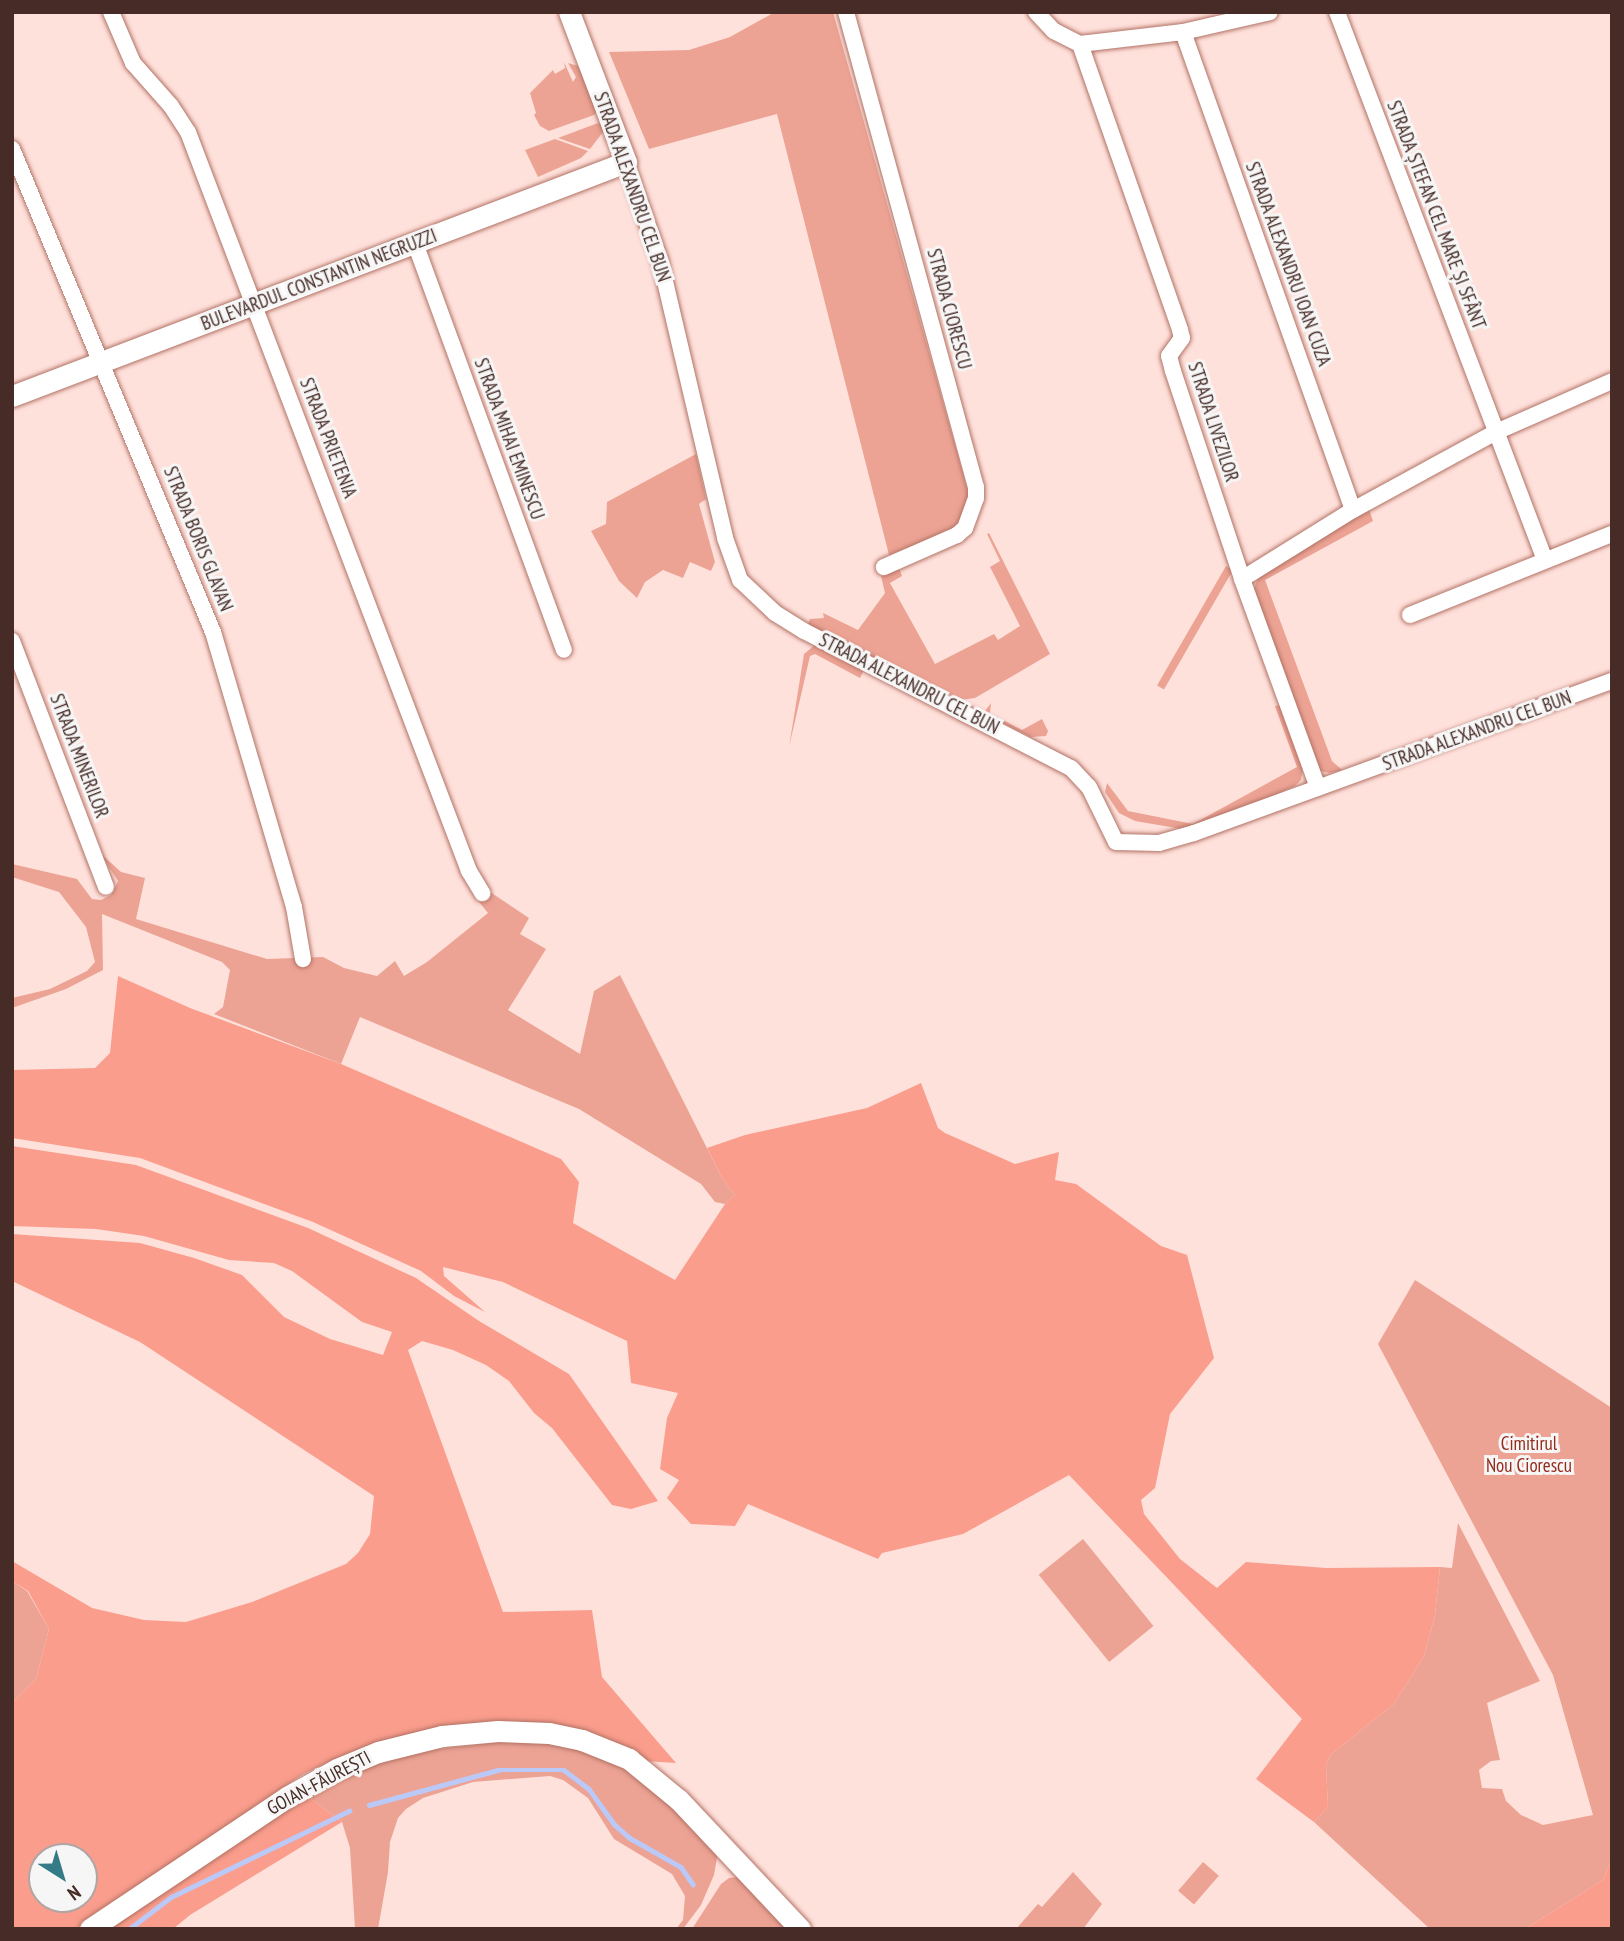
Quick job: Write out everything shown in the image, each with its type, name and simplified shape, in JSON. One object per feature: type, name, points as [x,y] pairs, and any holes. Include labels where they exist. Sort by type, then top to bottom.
[{"type":"street","name":"STRADA PRIETENIA","points":[[111,12],[133,63],[171,106],[188,132],[464,858],[482,893]]},
{"type":"street","name":"STRADA ALEXANDRU CEL BUN","points":[[569,12],[660,260],[732,562],[740,580],[755,597],[804,631],[1071,768],[1089,788],[1116,842],[1159,843],[1194,834],[1612,681]]},
{"type":"street","name":"STRADA CIORESCU","points":[[846,12],[976,487],[976,498],[965,528],[957,535],[884,567]]},
{"type":"street","points":[[1036,12],[1054,31],[1080,44],[1183,32],[1269,12]]},
{"type":"street","name":"STRADA ȘTEFAN CEL MARE ȘI SFÂNT","points":[[1337,12],[1545,560]]},
{"type":"street","name":"STRADA ALEXANDRU IOAN CUZA","points":[[1183,32],[1353,510]]},
{"type":"street","name":"STRADA LIVEZILOR","points":[[1080,44],[1180,330],[1182,338],[1169,356],[1242,579],[1318,788]]},
{"type":"street","name":"STRADA BORIS GLAVAN","points":[[12,149],[213,632],[294,907],[303,959]]},
{"type":"street","name":"BULEVARDUL CONSTANTIN NEGRUZZI","points":[[12,396],[626,162]]},
{"type":"street","name":"STRADA MIHAI EMINESCU","points":[[415,243],[564,650]]},
{"type":"street","points":[[1242,579],[1353,510],[1496,432],[1612,381]]},
{"type":"street","points":[[1410,615],[1612,534]]},
{"type":"street","name":"STRADA MINERILOR","points":[[12,641],[106,887]]},
{"type":"street","name":"GOIAN-FĂUREȘTI","points":[[90,1929],[276,1804],[337,1769],[378,1752],[403,1746],[442,1737],[498,1731],[549,1733],[582,1740],[629,1759],[679,1800],[800,1929]]},
{"type":"green space","points":[[775,12],[833,12],[970,498],[962,526],[889,555],[777,114],[649,149],[609,52],[689,50],[730,37]]},
{"type":"green space","points":[[564,62],[573,82],[576,77],[568,63],[578,66],[597,111],[594,115],[549,131],[540,126],[534,115],[536,113],[530,93],[553,70],[555,74],[565,68]]},
{"type":"green space","points":[[598,123],[604,127],[603,132],[590,149],[558,138]]},
{"type":"green space","points":[[555,139],[588,151],[581,158],[538,177],[525,150]]},
{"type":"green space","points":[[696,454],[706,499],[699,504],[715,562],[711,571],[690,562],[683,578],[663,570],[645,582],[637,598],[619,581],[591,531],[606,524],[607,502]]},
{"type":"green space","points":[[1369,509],[1373,521],[1265,580],[1332,761],[1342,770],[1330,773],[1320,771],[1314,762],[1252,594],[1258,578]]},
{"type":"green space","points":[[989,533],[1050,654],[975,698],[960,700],[807,626],[810,619],[824,618],[823,613],[858,630],[885,593],[881,576],[899,568],[902,576],[890,583],[935,664],[994,634],[998,640],[1020,626],[990,567],[1000,561],[987,534]]},
{"type":"green space","points":[[1226,566],[1233,570],[1164,690],[1157,686]]},
{"type":"green space","points":[[816,644],[865,668],[860,678],[815,654],[810,656],[789,747],[804,654]]},
{"type":"green space","points":[[991,703],[990,713],[1022,730],[1042,719],[1048,731],[1046,736],[1031,737],[988,716],[985,711]]},
{"type":"green space","points":[[1282,705],[1304,762],[1301,780],[1295,786],[1203,827],[1182,829],[1135,821],[1119,813],[1105,792],[1107,783],[1128,811],[1193,824],[1297,767],[1275,706]]},
{"type":"green space","points":[[99,852],[121,872],[145,878],[136,919],[267,959],[323,957],[344,968],[377,976],[395,961],[404,976],[427,962],[488,913],[479,902],[487,890],[529,918],[520,934],[546,949],[508,1010],[580,1054],[594,991],[620,975],[722,1178],[735,1195],[725,1204],[715,1202],[701,1184],[579,1109],[360,1017],[341,1064],[214,1014],[223,1007],[230,970],[222,962],[102,914],[103,970],[66,989],[12,1008],[12,998],[50,989],[87,971],[95,962],[86,927],[59,892],[12,877],[12,864],[77,879],[92,899],[101,900],[111,895],[118,881]]},
{"type":"green space","name":"Cimitirul Nou Ciorescu","points":[[1415,1280],[1612,1408],[1612,1858],[1603,1880],[1525,1929],[1430,1929],[1314,1822],[1328,1807],[1326,1766],[1330,1755],[1394,1704],[1424,1656],[1435,1615],[1440,1567],[1452,1568],[1458,1523],[1540,1681],[1487,1703],[1500,1760],[1491,1761],[1479,1770],[1482,1788],[1502,1789],[1506,1801],[1521,1815],[1543,1825],[1593,1815],[1553,1675],[1378,1344]]},
{"type":"green space","points":[[1083,1539],[1153,1626],[1109,1662],[1039,1575]]},
{"type":"green space","points":[[12,1581],[27,1591],[49,1629],[36,1679],[12,1703]]},
{"type":"green space","points":[[508,1741],[566,1745],[607,1757],[638,1776],[718,1852],[714,1875],[701,1905],[683,1929],[676,1929],[683,1920],[685,1896],[672,1874],[614,1839],[588,1798],[563,1780],[550,1776],[473,1782],[423,1798],[406,1809],[398,1818],[390,1842],[388,1872],[378,1929],[355,1929],[350,1848],[342,1822],[307,1796],[373,1765],[410,1752]]},
{"type":"green space","points":[[1203,1862],[1219,1876],[1194,1904],[1178,1891]]},
{"type":"green space","points":[[1073,1872],[1102,1904],[1083,1929],[1016,1929],[1038,1904],[1042,1907]]},
{"type":"green space","points":[[738,1877],[791,1929],[692,1929],[721,1884],[729,1878]]},
{"type":"shaded area","points":[[118,976],[190,1008],[341,1064],[561,1159],[579,1182],[573,1223],[675,1280],[725,1204],[735,1195],[722,1178],[707,1148],[745,1135],[867,1108],[921,1083],[938,1128],[945,1133],[1015,1164],[1059,1152],[1055,1180],[1076,1184],[1161,1246],[1187,1255],[1214,1358],[1170,1414],[1155,1488],[1141,1500],[1144,1514],[1180,1559],[1217,1588],[1246,1562],[1326,1568],[1440,1567],[1435,1615],[1424,1656],[1394,1704],[1330,1755],[1326,1766],[1328,1807],[1314,1822],[1256,1779],[1302,1719],[1069,1475],[963,1534],[882,1553],[878,1559],[748,1504],[735,1526],[691,1524],[667,1498],[679,1480],[660,1469],[667,1418],[678,1393],[631,1383],[627,1341],[503,1282],[443,1267],[444,1276],[485,1312],[454,1296],[421,1271],[313,1222],[140,1158],[12,1138],[12,1070],[95,1068],[110,1053]]},
{"type":"shaded area","points":[[12,1146],[136,1165],[308,1228],[416,1278],[479,1321],[569,1374],[658,1501],[631,1509],[612,1505],[552,1428],[534,1413],[509,1381],[486,1365],[453,1350],[422,1341],[408,1350],[503,1612],[592,1610],[602,1677],[676,1763],[645,1761],[580,1732],[342,1756],[303,1774],[77,1929],[12,1929],[12,1703],[36,1679],[49,1629],[28,1591],[12,1581],[12,1561],[92,1608],[144,1620],[186,1622],[252,1602],[346,1564],[358,1553],[370,1534],[374,1496],[140,1342],[12,1281],[12,1234],[140,1243],[194,1258],[242,1275],[284,1317],[330,1339],[383,1355],[392,1332],[362,1322],[292,1271],[274,1263],[229,1260],[144,1236],[96,1229],[12,1226]]},
{"type":"shaded area","points":[[307,1796],[342,1822],[190,1915],[173,1929],[103,1929]]},
{"type":"shaded area","points":[[1612,1858],[1612,1929],[1525,1929],[1603,1880]]},
{"type":"waterway","points":[[369,1805],[498,1770],[564,1770],[589,1789],[615,1825],[630,1838],[681,1867],[693,1884]]},
{"type":"waterway","points":[[129,1929],[171,1897],[349,1811]]}]
